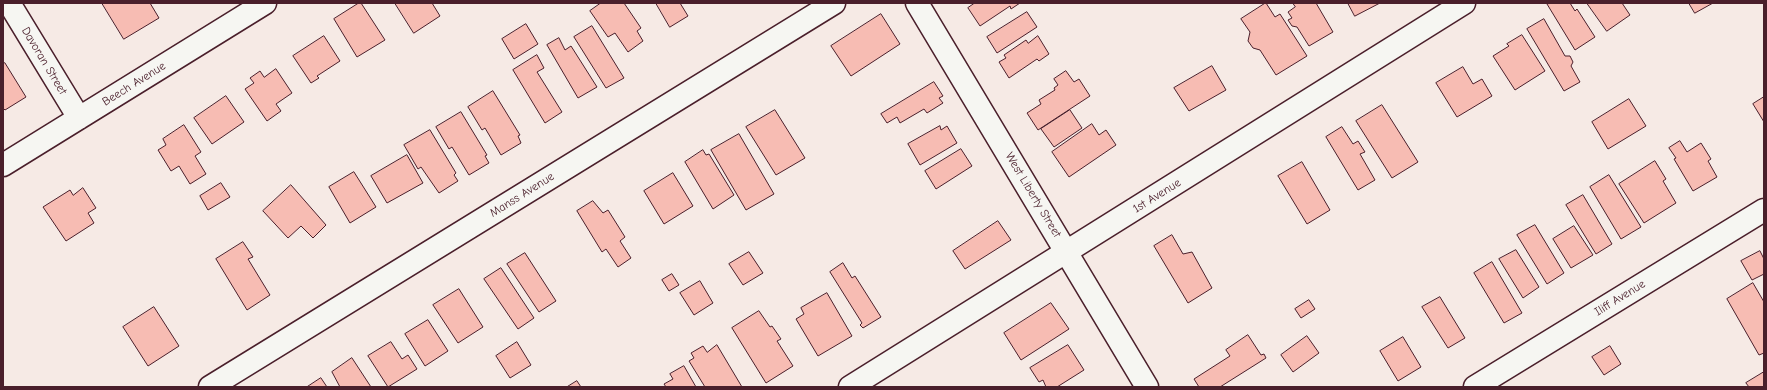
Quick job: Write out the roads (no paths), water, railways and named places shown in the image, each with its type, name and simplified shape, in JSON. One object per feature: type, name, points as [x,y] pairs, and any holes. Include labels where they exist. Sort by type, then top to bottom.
[{"type":"street","name":"Davoran Street","points":[[9,3],[78,118]]},
{"type":"street","name":"Beech Avenue","points":[[3,165],[266,3]]},
{"type":"street","name":"Manss Avenue","points":[[210,387],[834,3]]},
{"type":"street","name":"West Liberty Street","points":[[917,3],[1148,387]]},
{"type":"street","name":"1st Avenue","points":[[850,387],[1464,3]]},
{"type":"street","name":"Iliff Avenue","points":[[1475,387],[1764,210]]}]
